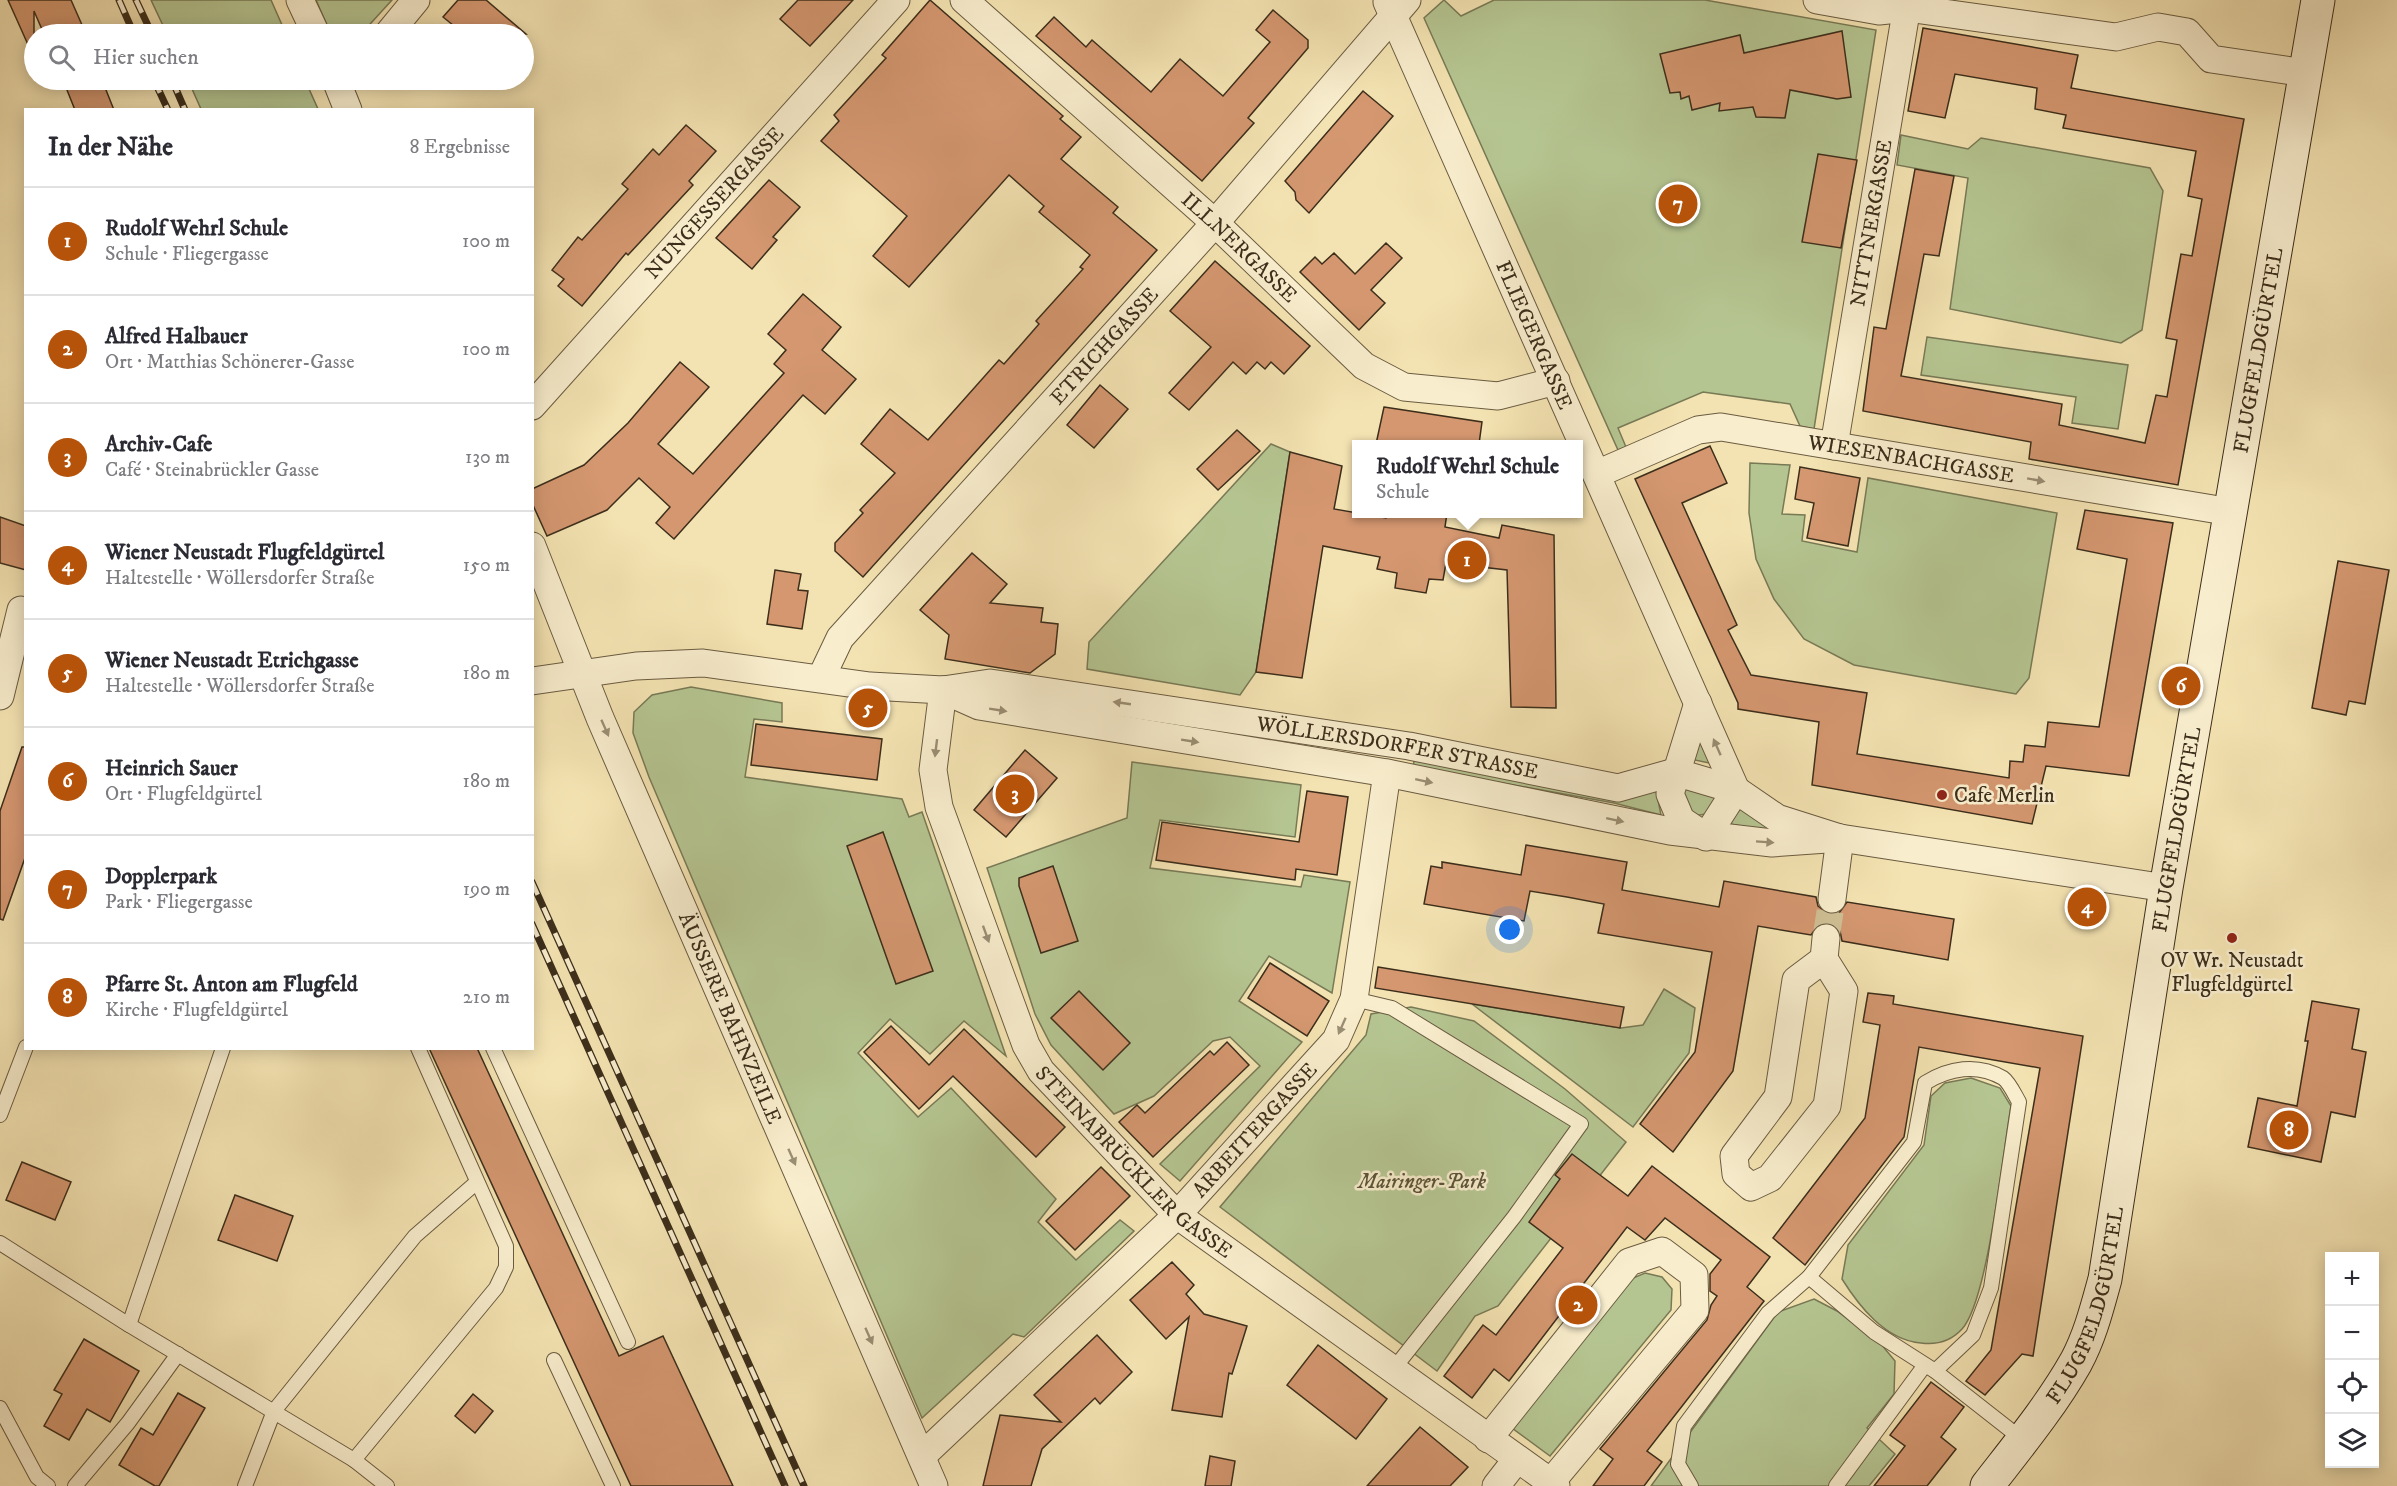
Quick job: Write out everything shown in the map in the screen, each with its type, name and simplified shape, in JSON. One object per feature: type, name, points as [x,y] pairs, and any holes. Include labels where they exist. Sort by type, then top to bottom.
[{"type":"street","points":[[300,0],[311,24]]},
{"type":"street","points":[[396,24],[416,0]]},
{"type":"street","name":"NUNGESSERGASSE","points":[[534,404],[896,0]]},
{"type":"street","name":"ILLNERGASSE","points":[[963,0],[1215,223],[1364,366],[1404,387],[1497,396],[1556,381]]},
{"type":"street","points":[[1817,0],[1879,11],[1907,4],[2116,37],[2158,27],[2187,32],[2211,59],[2306,73]]},
{"type":"street","name":"FLUGFELDGÜRTEL","points":[[1987,1486],[2077,1361],[2094,1321],[2102,1290],[2166,888],[2318,0]]},
{"type":"street","name":"NITTNERGASSE","points":[[1834,446],[1907,4]]},
{"type":"street","name":"ETRICHGASSE","points":[[821,678],[840,638],[1215,223],[1395,5]]},
{"type":"street","name":"FLIEGERGASSE","points":[[1395,5],[1582,440]]},
{"type":"street","points":[[342,90],[347,108]]},
{"type":"street","name":"WIESENBACHGASSE","points":[[1597,474],[1698,430],[1721,427],[2231,513]]},
{"type":"street","name":"FLIEGERGASSE","points":[[1583,442],[1736,790]]},
{"type":"street","name":"ÄUSSERE BAHNZEILE","points":[[534,551],[600,718],[934,1486]]},
{"type":"street","points":[[0,696],[16,608]]},
{"type":"street","name":"WÖLLERSDORFER STRASSE","points":[[534,681],[636,666],[703,663],[870,686],[943,690],[990,683],[1409,746],[1618,788],[1675,772],[1736,790],[1777,818],[1840,838],[2166,888]]},
{"type":"street","name":"WÖLLERSDORFER STRASSE","points":[[943,690],[979,706],[1387,773],[1706,837],[1772,843],[1840,838]]},
{"type":"street","name":"STEINABRÜCKLER GASSE","points":[[943,690],[933,770],[939,807],[1026,1045],[1041,1071],[1177,1215],[1553,1484]]},
{"type":"street","points":[[1698,703],[1670,794],[1681,820],[1706,837],[1736,790]]},
{"type":"street","name":"ARBEITERGASSE","points":[[922,1456],[1177,1215],[1336,1040],[1354,999],[1387,773]]},
{"type":"street","points":[[1832,899],[1840,838]]},
{"type":"street","points":[[1825,949],[1844,991],[1827,1106],[1770,1178],[1751,1187],[1736,1174],[1734,1156],[1778,1097],[1796,980],[1825,949]]},
{"type":"street","points":[[1488,1439],[1629,1262],[1662,1251],[1694,1275],[1695,1310],[1553,1484]]},
{"type":"street","points":[[1496,1486],[1517,1459]]},
{"type":"lane","points":[[1354,999],[1392,1008],[1581,1124],[1514,1217],[1392,1371]]},
{"type":"lane","points":[[0,1115],[25,1050]]},
{"type":"lane","points":[[129,1325],[222,1050]]},
{"type":"lane","points":[[354,1460],[496,1288],[506,1268],[506,1246],[419,1050]]},
{"type":"lane","points":[[494,1050],[628,1342]]},
{"type":"lane","points":[[1691,1486],[1678,1464],[1684,1426],[1768,1313],[1809,1277],[1914,1142],[1925,1083],[1944,1072],[1971,1068],[2004,1079],[2019,1102],[1991,1288],[1973,1335],[1930,1368],[1836,1486]]},
{"type":"lane","points":[[245,1486],[274,1411],[415,1236],[477,1182]]},
{"type":"lane","points":[[0,1243],[129,1325],[354,1460],[387,1486]]},
{"type":"lane","points":[[1809,1277],[1874,1332],[1930,1368],[2022,1440]]},
{"type":"lane","points":[[75,1486],[128,1423],[178,1354]]},
{"type":"lane","points":[[554,1360],[613,1486]]},
{"type":"lane","points":[[0,1408],[37,1477],[48,1486]]},
{"type":"green space","points":[[151,0],[271,0],[282,24],[162,24]]},
{"type":"green space","points":[[316,0],[392,0],[370,24],[327,24]]},
{"type":"green space","points":[[1444,0],[1461,16],[1494,0],[1705,0],[1876,30],[1814,429],[1800,426],[1790,404],[1703,392],[1618,428],[1626,447],[1618,450],[1424,18]]},
{"type":"green space","points":[[192,90],[309,90],[318,108],[201,108]]},
{"type":"green space","points":[[1901,135],[1968,149],[1981,138],[2150,168],[2163,191],[2142,330],[2121,343],[1950,309],[1968,178],[1897,165]]},
{"type":"green space","points":[[1927,337],[2128,365],[2118,429],[2072,423],[2076,397],[1921,375]]},
{"type":"green space","points":[[1271,444],[1290,452],[1256,672],[1240,695],[1087,669],[1089,642]]},
{"type":"green space","points":[[1750,463],[1790,465],[1782,514],[1805,515],[1802,541],[1857,552],[1868,478],[2057,513],[2029,678],[2016,694],[1854,665],[1804,639],[1774,599],[1756,559],[1749,513]]},
{"type":"green space","points":[[691,687],[782,703],[782,722],[754,719],[745,777],[902,799],[909,817],[922,812],[1006,1056],[964,1021],[930,1054],[890,1019],[858,1053],[918,1117],[951,1088],[1056,1199],[1038,1222],[1076,1260],[1120,1220],[1134,1231],[1024,1337],[1013,1334],[922,1418],[649,777],[633,733],[634,712],[652,695]]},
{"type":"green space","points":[[1697,734],[1719,765],[1690,759]]},
{"type":"green space","points":[[1414,761],[1656,790],[1661,815],[1614,803],[1413,767]]},
{"type":"green space","points":[[1132,762],[1301,785],[1295,837],[1160,820],[1150,868],[1301,887],[1304,875],[1350,882],[1332,993],[1269,956],[1239,1001],[1302,1042],[1180,1181],[1160,1164],[1260,1066],[1230,1037],[1213,1041],[1154,1096],[1114,1114],[1051,1045],[1035,1014],[987,868],[1127,818]]},
{"type":"green space","points":[[1686,785],[1719,793],[1706,814],[1693,816],[1681,799]]},
{"type":"green space","points":[[1738,807],[1774,828],[1771,831],[1724,823]]},
{"type":"green space","points":[[1664,989],[1695,1008],[1689,1053],[1633,1127],[1472,1004],[1621,1028],[1643,1025]]},
{"type":"green space","name":"Mairinger-Park","points":[[1411,1007],[1474,1021],[1565,1089],[1626,1142],[1498,1306],[1475,1316],[1437,1371],[1220,1207],[1366,1035],[1371,1014]]},
{"type":"green space","points":[[1971,1078],[2000,1088],[2011,1106],[1987,1258],[1971,1313],[1962,1329],[1953,1337],[1943,1341],[1921,1343],[1896,1336],[1885,1329],[1856,1300],[1842,1279],[1848,1245],[1924,1145],[1931,1096],[1945,1083]]},
{"type":"green space","points":[[1645,1273],[1662,1277],[1672,1289],[1671,1310],[1550,1456],[1512,1428],[1626,1281]]},
{"type":"green space","points":[[1814,1299],[1837,1311],[1881,1344],[1895,1361],[1894,1394],[1867,1428],[1895,1454],[1869,1486],[1651,1486],[1778,1312]]},
{"type":"building","points":[[8,0],[71,0],[82,24],[40,24],[34,11],[34,24],[24,24],[24,36]]},
{"type":"building","points":[[458,0],[486,0],[514,24],[452,24],[443,17]]},
{"type":"building","points":[[798,0],[853,0],[810,46],[780,19]]},
{"type":"building","points":[[930,0],[1063,116],[1060,119],[1081,137],[1061,159],[1118,207],[1113,213],[1157,250],[863,577],[835,551],[835,543],[863,513],[860,510],[895,473],[861,444],[890,409],[928,440],[999,360],[1004,364],[1039,324],[1036,321],[1083,269],[1080,267],[1090,255],[1039,212],[1044,206],[1009,175],[909,287],[873,256],[907,216],[821,141],[839,121],[834,115],[886,58],[882,55]]},
{"type":"building","points":[[1273,10],[1308,40],[1308,48],[1248,118],[1254,123],[1202,181],[1036,36],[1054,17],[1086,47],[1092,40],[1151,92],[1180,59],[1223,96],[1270,42],[1256,30]]},
{"type":"building","points":[[1923,28],[2078,55],[2071,88],[2244,119],[2178,485],[2029,459],[2031,442],[1863,411],[1874,327],[1886,329],[1915,169],[1954,176],[1939,256],[1924,254],[1901,376],[2062,404],[2059,425],[2145,443],[2156,395],[2167,397],[2177,340],[2166,338],[2181,254],[2192,256],[2202,199],[2188,196],[2196,151],[2063,128],[2066,115],[2035,109],[2037,88],[1955,74],[1945,118],[1908,111]]},
{"type":"building","points":[[1842,31],[1851,97],[1837,99],[1790,90],[1785,118],[1756,117],[1753,107],[1719,111],[1720,103],[1692,110],[1689,96],[1681,99],[1680,92],[1670,93],[1660,54],[1740,35],[1744,53]]},
{"type":"building","points":[[67,90],[106,90],[113,108],[74,108]]},
{"type":"building","points":[[1363,91],[1393,116],[1309,213],[1296,200],[1295,192],[1285,181]]},
{"type":"building","points":[[686,125],[716,151],[689,181],[693,185],[628,255],[626,253],[582,306],[558,286],[564,279],[552,270],[578,237],[582,240],[628,189],[622,184],[653,149],[659,155]]},
{"type":"building","points":[[1818,154],[1857,160],[1841,248],[1802,242]]},
{"type":"building","points":[[769,180],[800,207],[773,237],[777,240],[752,269],[716,238]]},
{"type":"building","points":[[1386,243],[1402,258],[1371,290],[1385,303],[1359,330],[1300,272],[1315,257],[1322,264],[1334,253],[1355,274]]},
{"type":"building","points":[[1215,261],[1310,346],[1284,374],[1271,362],[1265,369],[1257,362],[1246,374],[1233,362],[1189,410],[1169,393],[1211,347],[1170,311]]},
{"type":"building","points":[[803,294],[841,327],[822,350],[856,379],[825,414],[803,395],[674,539],[656,523],[670,507],[639,478],[607,510],[547,536],[534,507],[534,488],[584,465],[628,423],[680,362],[709,387],[658,444],[693,474],[784,373],[774,364],[786,350],[768,334]]},
{"type":"building","points":[[1100,385],[1128,409],[1094,448],[1067,425]]},
{"type":"building","points":[[1384,407],[1482,422],[1480,440],[1377,440]]},
{"type":"building","points":[[1237,430],[1260,451],[1218,490],[1197,469]]},
{"type":"building","points":[[1710,446],[1727,483],[1682,503],[1737,625],[1728,630],[1751,675],[1867,693],[1857,754],[2009,778],[2010,761],[2023,762],[2025,745],[2045,747],[2048,722],[2099,727],[2127,559],[2077,549],[2085,510],[2173,523],[2129,776],[2046,766],[2032,824],[1812,785],[1819,722],[1738,709],[1738,703],[1635,479]]},
{"type":"building","points":[[1290,452],[1342,466],[1334,509],[1352,512],[1352,518],[1446,518],[1445,527],[1499,538],[1502,525],[1554,535],[1556,708],[1511,707],[1507,570],[1446,563],[1443,580],[1429,579],[1426,593],[1395,588],[1397,573],[1377,569],[1380,557],[1323,546],[1302,678],[1256,672]]},
{"type":"building","points":[[1800,467],[1860,478],[1848,546],[1807,538],[1814,503],[1795,499]]},
{"type":"building","points":[[0,517],[24,525],[24,569],[0,563]]},
{"type":"building","points":[[972,553],[1007,584],[990,603],[1043,608],[1041,622],[1058,624],[1055,654],[1030,673],[945,659],[949,635],[920,610]]},
{"type":"building","points":[[2338,561],[2389,570],[2365,704],[2349,701],[2346,715],[2312,708]]},
{"type":"building","points":[[775,570],[801,574],[798,590],[808,591],[802,629],[767,624]]},
{"type":"building","points":[[756,724],[882,739],[877,780],[751,765]]},
{"type":"building","points":[[22,747],[24,747],[24,861],[3,920],[0,919],[0,811]]},
{"type":"building","points":[[1025,750],[1057,778],[1006,837],[974,810]]},
{"type":"building","points":[[1307,791],[1348,797],[1337,875],[1296,869],[1295,880],[1156,860],[1162,822],[1299,842]]},
{"type":"building","points":[[883,832],[933,971],[896,984],[847,846]]},
{"type":"building","points":[[1526,845],[1627,862],[1622,890],[1719,907],[1724,881],[1816,897],[1818,906],[1829,914],[1839,913],[1847,902],[1954,919],[1948,960],[1842,941],[1840,931],[1828,922],[1819,924],[1811,935],[1758,926],[1733,1071],[1673,1152],[1640,1124],[1695,1052],[1712,952],[1598,933],[1604,904],[1567,897],[1530,891],[1524,921],[1424,904],[1431,866],[1442,868],[1442,862],[1521,875]]},
{"type":"building","points":[[1053,866],[1078,941],[1041,953],[1019,886],[1019,878]]},
{"type":"building","points":[[1270,963],[1329,1001],[1307,1036],[1248,998]]},
{"type":"building","points":[[1378,967],[1624,1007],[1620,1028],[1375,988]]},
{"type":"building","points":[[1079,991],[1130,1043],[1103,1070],[1051,1018]]},
{"type":"building","points":[[1868,993],[1894,996],[1893,1004],[2083,1036],[2033,1356],[2022,1354],[1985,1395],[1966,1381],[1991,1350],[2040,1068],[1919,1047],[1904,1137],[1805,1265],[1773,1238],[1865,1118],[1880,1025],[1863,1022]]},
{"type":"building","points":[[2312,1001],[2359,1009],[2352,1049],[2366,1052],[2355,1117],[2331,1112],[2321,1162],[2248,1147],[2258,1098],[2297,1106]]},
{"type":"building","points":[[891,1026],[929,1065],[964,1029],[1065,1127],[1036,1157],[953,1076],[919,1109],[864,1052]]},
{"type":"building","points":[[1227,1042],[1249,1065],[1153,1157],[1119,1122],[1137,1105],[1145,1113],[1210,1051],[1214,1055]]},
{"type":"building","points":[[430,1050],[478,1050],[619,1356],[663,1336],[733,1486],[631,1486]]},
{"type":"building","points":[[1572,1154],[1628,1196],[1652,1166],[1770,1257],[1747,1287],[1764,1301],[1647,1451],[1662,1462],[1644,1486],[1593,1486],[1613,1459],[1600,1449],[1707,1320],[1711,1305],[1717,1296],[1710,1291],[1710,1274],[1721,1260],[1665,1218],[1645,1240],[1627,1227],[1509,1381],[1494,1369],[1472,1398],[1444,1376],[1483,1325],[1496,1335],[1563,1248],[1529,1222],[1560,1179],[1555,1175]]},
{"type":"building","points":[[22,1162],[71,1182],[55,1220],[6,1200]]},
{"type":"building","points":[[1101,1167],[1130,1196],[1075,1250],[1046,1221]]},
{"type":"building","points":[[235,1195],[293,1216],[277,1261],[218,1240]]},
{"type":"building","points":[[1172,1262],[1194,1285],[1186,1294],[1204,1314],[1247,1326],[1232,1374],[1229,1373],[1222,1417],[1172,1410],[1189,1317],[1166,1339],[1130,1300]]},
{"type":"building","points":[[1097,1335],[1132,1372],[1100,1404],[1095,1398],[1042,1449],[1031,1486],[983,1486],[1000,1415],[1061,1422],[1034,1395]]},
{"type":"building","points":[[84,1339],[139,1371],[110,1422],[87,1409],[69,1440],[44,1426],[62,1394],[54,1390]]},
{"type":"building","points":[[1318,1345],[1387,1399],[1356,1439],[1287,1385]]},
{"type":"building","points":[[1931,1382],[1964,1407],[1941,1437],[1956,1449],[1927,1486],[1874,1486],[1905,1446],[1890,1435]]},
{"type":"building","points":[[178,1393],[205,1408],[159,1486],[155,1486],[119,1465],[141,1428],[153,1435]]},
{"type":"building","points":[[473,1394],[493,1411],[475,1433],[455,1416]]},
{"type":"building","points":[[1420,1427],[1468,1467],[1450,1486],[1367,1486]]},
{"type":"building","points":[[1210,1456],[1235,1461],[1231,1486],[1205,1486]]},
{"type":"tunnel","points":[[1826,938],[1832,899]]},
{"type":"railway","points":[[119,0],[130,24]]},
{"type":"railway","points":[[136,0],[147,24]]},
{"type":"railway","points":[[159,90],[167,108]]},
{"type":"railway","points":[[176,90],[184,108]]},
{"type":"railway","points":[[534,886],[804,1486]]},
{"type":"railway","points":[[534,928],[785,1486]]},
{"type":"place","name":"Dopplerpark","points":[[1678,204]]},
{"type":"place","name":"Rudolf Wehrl Schule","points":[[1467,560]]},
{"type":"place","name":"Heinrich Sauer","points":[[2181,686]]},
{"type":"place","name":"Wiener Neustadt Etrichgasse","points":[[868,708]]},
{"type":"place","name":"Archiv-Cafe","points":[[1015,794]]},
{"type":"place","name":"Cafe Merlin","points":[[1942,795]]},
{"type":"place","name":"Wiener Neustadt Flugfeldgürtel","points":[[2087,907]]},
{"type":"place","name":"OV Wr. Neustadt Flugfeldgürtel","points":[[2232,938]]},
{"type":"place","name":"Pfarre St. Anton am Flugfeld","points":[[2289,1130]]},
{"type":"place","name":"Alfred Halbauer","points":[[1578,1305]]}]
